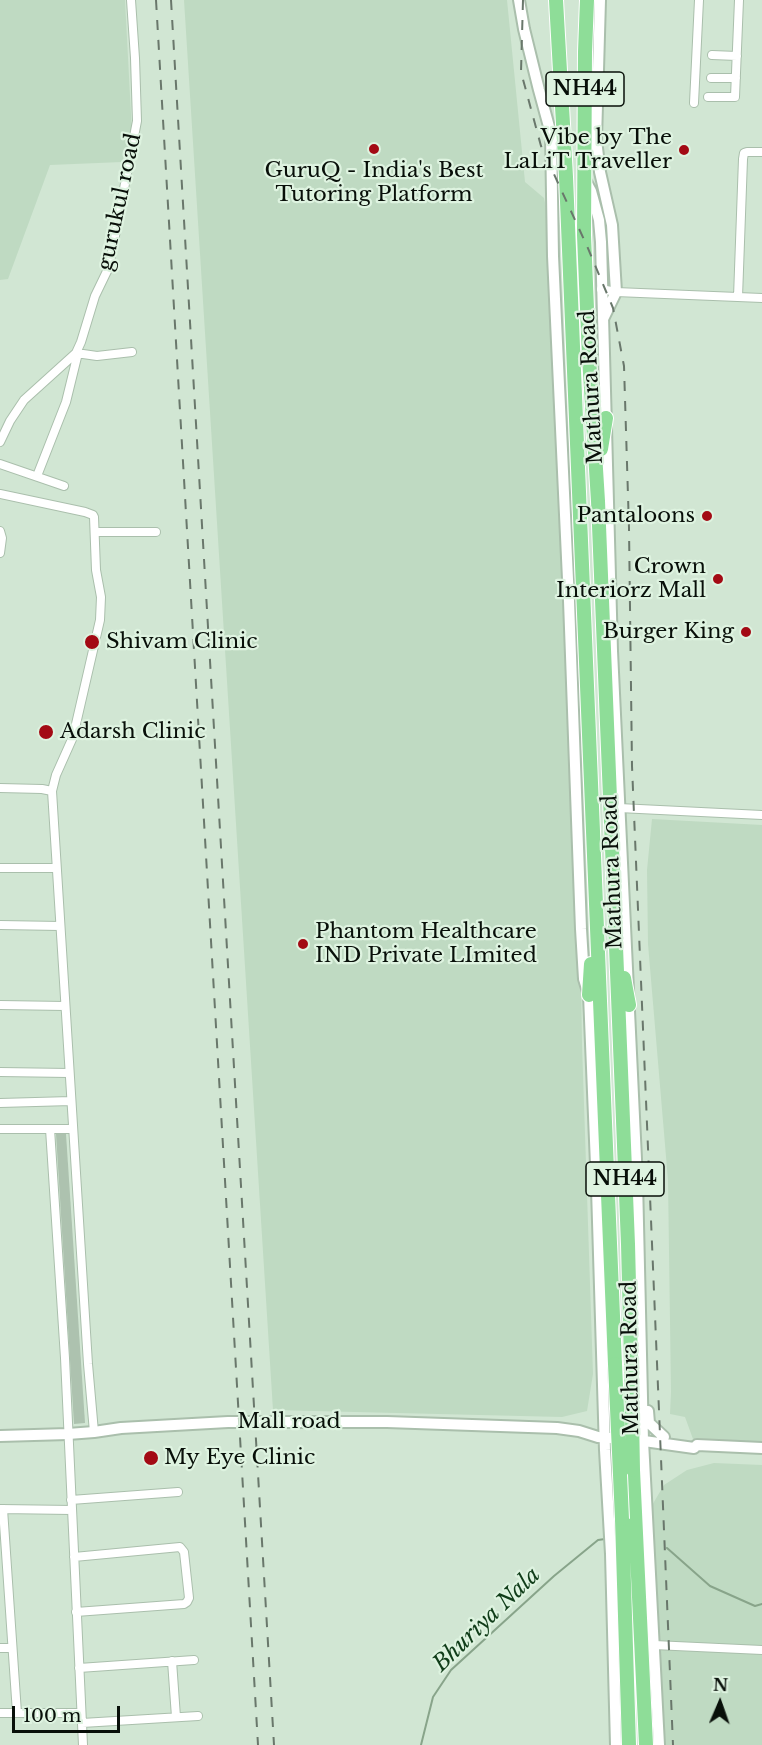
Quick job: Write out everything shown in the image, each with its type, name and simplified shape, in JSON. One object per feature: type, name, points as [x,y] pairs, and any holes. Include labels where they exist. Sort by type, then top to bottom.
[{"type":"highway","name":"Mathura Road","points":[[556,0],[565,150],[597,926],[594,995],[629,1745]]},
{"type":"highway","name":"Mathura Road","points":[[587,0],[584,235],[597,474],[628,1244],[633,1470],[646,1745]]},
{"type":"highway","points":[[597,474],[606,418]]},
{"type":"highway","points":[[616,943],[629,1005]]},
{"type":"main road","points":[[519,0],[524,29],[551,134],[553,256],[581,929],[584,979],[594,995],[603,1433]]},
{"type":"main road","name":"Mathura Road","points":[[600,0],[596,140],[600,172],[612,225],[616,292],[602,322]]},
{"type":"main road","points":[[551,134],[565,150]]},
{"type":"main road","points":[[584,177],[600,220],[609,570],[637,1196],[643,1437],[659,1745]]},
{"type":"main road","points":[[599,1256],[596,1317],[611,1554],[616,1745]]},
{"type":"main road","points":[[639,1310],[645,1333],[648,1423],[662,1440],[655,1445],[647,1460],[645,1475]]},
{"type":"main road","points":[[603,1372],[608,1383],[622,1389],[634,1383],[641,1369]]},
{"type":"main road","name":"Mall road","points":[[0,1436],[68,1434],[121,1428],[228,1422],[458,1424],[579,1431],[584,1428],[603,1433],[694,1442],[698,1445],[762,1449]]},
{"type":"main road","points":[[606,1472],[610,1462],[615,1457],[624,1454],[638,1461],[645,1475]]},
{"type":"street","name":"gurukul road","points":[[0,441],[24,400],[77,353],[95,296],[109,267],[137,121],[131,0]]},
{"type":"street","points":[[694,103],[699,0]]},
{"type":"street","points":[[708,96],[735,97],[739,0]]},
{"type":"street","points":[[712,55],[737,56]]},
{"type":"street","points":[[711,78],[736,78]]},
{"type":"street","points":[[738,297],[743,159],[744,153],[762,152]]},
{"type":"street","points":[[601,289],[616,292],[762,298]]},
{"type":"street","points":[[37,476],[66,402],[77,353],[104,356],[132,352]]},
{"type":"street","points":[[0,464],[64,486]]},
{"type":"street","points":[[0,494],[85,512],[93,514],[94,517],[96,570],[101,597],[100,620],[76,727],[70,748],[56,775],[52,790],[91,1414],[94,1432]]},
{"type":"street","points":[[0,531],[2,538],[0,553]]},
{"type":"street","points":[[95,532],[156,532]]},
{"type":"street","points":[[0,788],[52,790]]},
{"type":"street","points":[[619,808],[762,815]]},
{"type":"street","points":[[0,867],[56,868]]},
{"type":"street","points":[[0,925],[60,926]]},
{"type":"street","points":[[0,1005],[65,1006]]},
{"type":"street","points":[[0,1072],[69,1073]]},
{"type":"street","points":[[0,1103],[71,1101]]},
{"type":"street","points":[[0,1129],[73,1129]]},
{"type":"street","points":[[50,1129],[83,1745]]},
{"type":"street","points":[[71,1500],[177,1492]]},
{"type":"street","points":[[17,1713],[2,1509],[72,1510]]},
{"type":"street","points":[[74,1557],[182,1548],[189,1598],[184,1604],[76,1612]]},
{"type":"street","points":[[654,1645],[762,1650]]},
{"type":"street","points":[[0,1648],[12,1648]]},
{"type":"street","points":[[79,1668],[195,1660]]},
{"type":"street","points":[[172,1661],[177,1717]]},
{"type":"street","points":[[0,1713],[81,1713]]},
{"type":"street","points":[[82,1723],[198,1716]]},
{"type":"shaded area","points":[[0,0],[125,0],[132,134],[122,162],[50,165],[8,279],[0,280]]},
{"type":"shaded area","points":[[184,0],[507,0],[525,182],[544,198],[556,256],[576,649],[582,1044],[593,1374],[587,1411],[562,1417],[273,1410]]},
{"type":"shaded area","points":[[652,819],[762,825],[762,1442],[693,1439],[685,1417],[670,1414],[668,1180],[648,944],[647,870]]},
{"type":"shaded area","points":[[56,1134],[66,1134],[85,1423],[74,1424]]},
{"type":"shaded area","points":[[714,1463],[762,1465],[762,1745],[656,1745],[648,1512],[664,1485],[687,1470]]},
{"type":"waterway","name":"Bhuriya Nala","points":[[421,1745],[433,1697],[451,1670],[554,1576],[598,1540],[605,1539]]},
{"type":"waterway","points":[[667,1548],[710,1586],[755,1606],[762,1604]]},
{"type":"railway","points":[[156,0],[258,1745]]},
{"type":"railway","points":[[171,0],[274,1745]]},
{"type":"railway","points":[[523,0],[521,72],[541,146],[613,308],[624,366],[632,766],[673,1745]]},
{"type":"place","name":"GuruQ - India's Best Tutoring Platform","points":[[374,149]]},
{"type":"place","name":"Vibe by The LaLiT Traveller","points":[[684,150]]},
{"type":"place","name":"Pantaloons","points":[[707,516]]},
{"type":"place","name":"Crown Interiorz Mall","points":[[718,579]]},
{"type":"place","name":"Burger King","points":[[746,632]]},
{"type":"place","name":"Shivam Clinic","points":[[92,642]]},
{"type":"place","name":"Adarsh Clinic","points":[[46,732]]},
{"type":"place","name":"Phantom Healthcare IND Private LImited","points":[[303,944]]},
{"type":"place","name":"My Eye Clinic","points":[[151,1458]]}]
